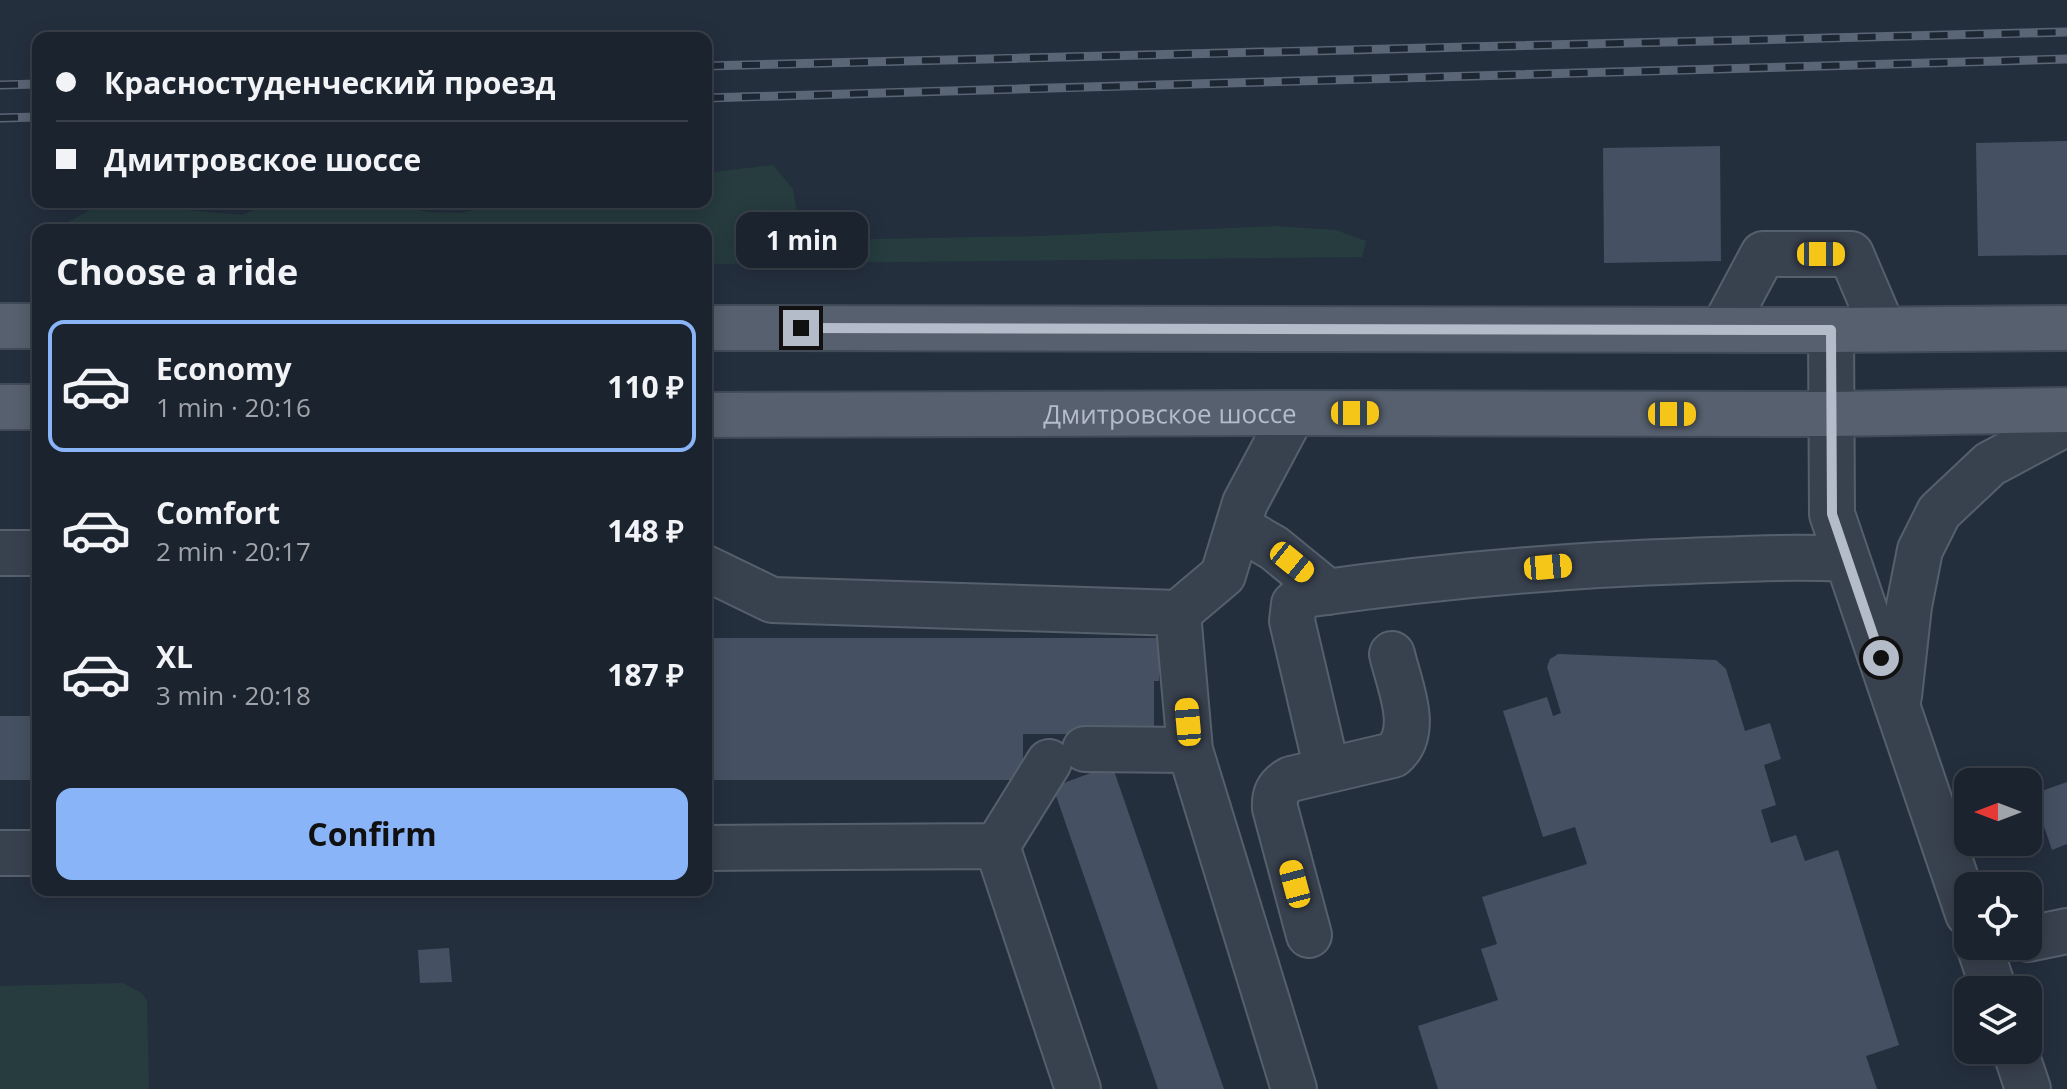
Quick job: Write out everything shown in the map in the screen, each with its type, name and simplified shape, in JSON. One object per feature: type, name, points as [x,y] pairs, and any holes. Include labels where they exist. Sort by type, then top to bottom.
[{"type":"main road","points":[[0,326],[32,326]]},
{"type":"main road","points":[[712,328],[2067,328]]},
{"type":"main road","points":[[0,407],[32,407]]},
{"type":"main road","name":"Дмитровское шоссе","points":[[712,415],[1832,414],[2067,410]]},
{"type":"street","points":[[1723,329],[1763,254],[1851,254],[1883,329]]},
{"type":"street","points":[[1831,330],[1832,514],[1954,872]]},
{"type":"street","points":[[712,571],[772,600],[1178,613],[1223,575],[1245,503],[1293,413]]},
{"type":"street","points":[[1898,706],[1909,606],[1920,550],[1939,512],[1990,464],[2067,423]]},
{"type":"street","points":[[1238,527],[1274,548],[1328,592]]},
{"type":"street","points":[[0,553],[32,553]]},
{"type":"street","points":[[1327,770],[1292,612],[1294,604],[1304,595],[1421,579],[1574,564],[1769,557],[1847,559]]},
{"type":"street","points":[[1178,613],[1190,750],[1294,1089]]},
{"type":"street","points":[[1309,935],[1274,797],[1283,783],[1393,755],[1405,741],[1407,723],[1392,654]]},
{"type":"street","points":[[997,846],[1067,755],[1190,750]]},
{"type":"street","points":[[712,848],[997,846]]},
{"type":"street","points":[[997,846],[1078,1089]]},
{"type":"street","points":[[0,853],[32,853]]},
{"type":"street","points":[[2042,936],[2067,931]]},
{"type":"street","points":[[2020,1064],[2028,1089]]},
{"type":"green space","points":[[773,165],[793,189],[798,219],[826,240],[1037,236],[1275,226],[1336,230],[1366,241],[1362,257],[712,264],[712,224],[65,224],[94,208],[165,208],[242,215],[259,208],[406,208],[460,213],[484,208],[712,208],[714,172]]},
{"type":"green space","points":[[123,983],[142,993],[147,1001],[149,1089],[0,1089],[0,986]]},
{"type":"building","points":[[2067,141],[2067,255],[1978,256],[1976,143]]},
{"type":"building","points":[[1720,146],[1721,261],[1604,263],[1603,148]]},
{"type":"building","points":[[712,638],[1159,638],[1159,681],[1154,681],[1154,734],[1023,734],[1023,780],[712,780]]},
{"type":"building","points":[[1558,654],[1716,660],[1726,669],[1745,731],[1770,723],[1781,759],[1764,765],[1776,805],[1761,810],[1771,843],[1796,835],[1805,861],[1838,850],[1899,1045],[1866,1056],[1877,1089],[1438,1089],[1418,1026],[1498,1000],[1481,949],[1497,944],[1482,897],[1587,864],[1575,827],[1543,837],[1503,711],[1547,697],[1553,716],[1561,713],[1547,667],[1550,659]]},
{"type":"building","points":[[0,716],[32,716],[32,780],[0,780]]},
{"type":"building","points":[[1112,765],[1224,1089],[1158,1089],[1053,787]]},
{"type":"building","points":[[2067,782],[2067,844],[2052,850],[2042,821],[2042,791]]},
{"type":"building","points":[[449,948],[452,982],[420,983],[418,950]]},
{"type":"railway","points":[[712,66],[2067,32]]},
{"type":"railway","points":[[712,98],[2067,59]]},
{"type":"railway","points":[[0,85],[32,84]]},
{"type":"railway","points":[[0,118],[32,117]]},
{"type":"route","points":[[801,328],[1831,330],[1832,514],[1881,658]]}]
